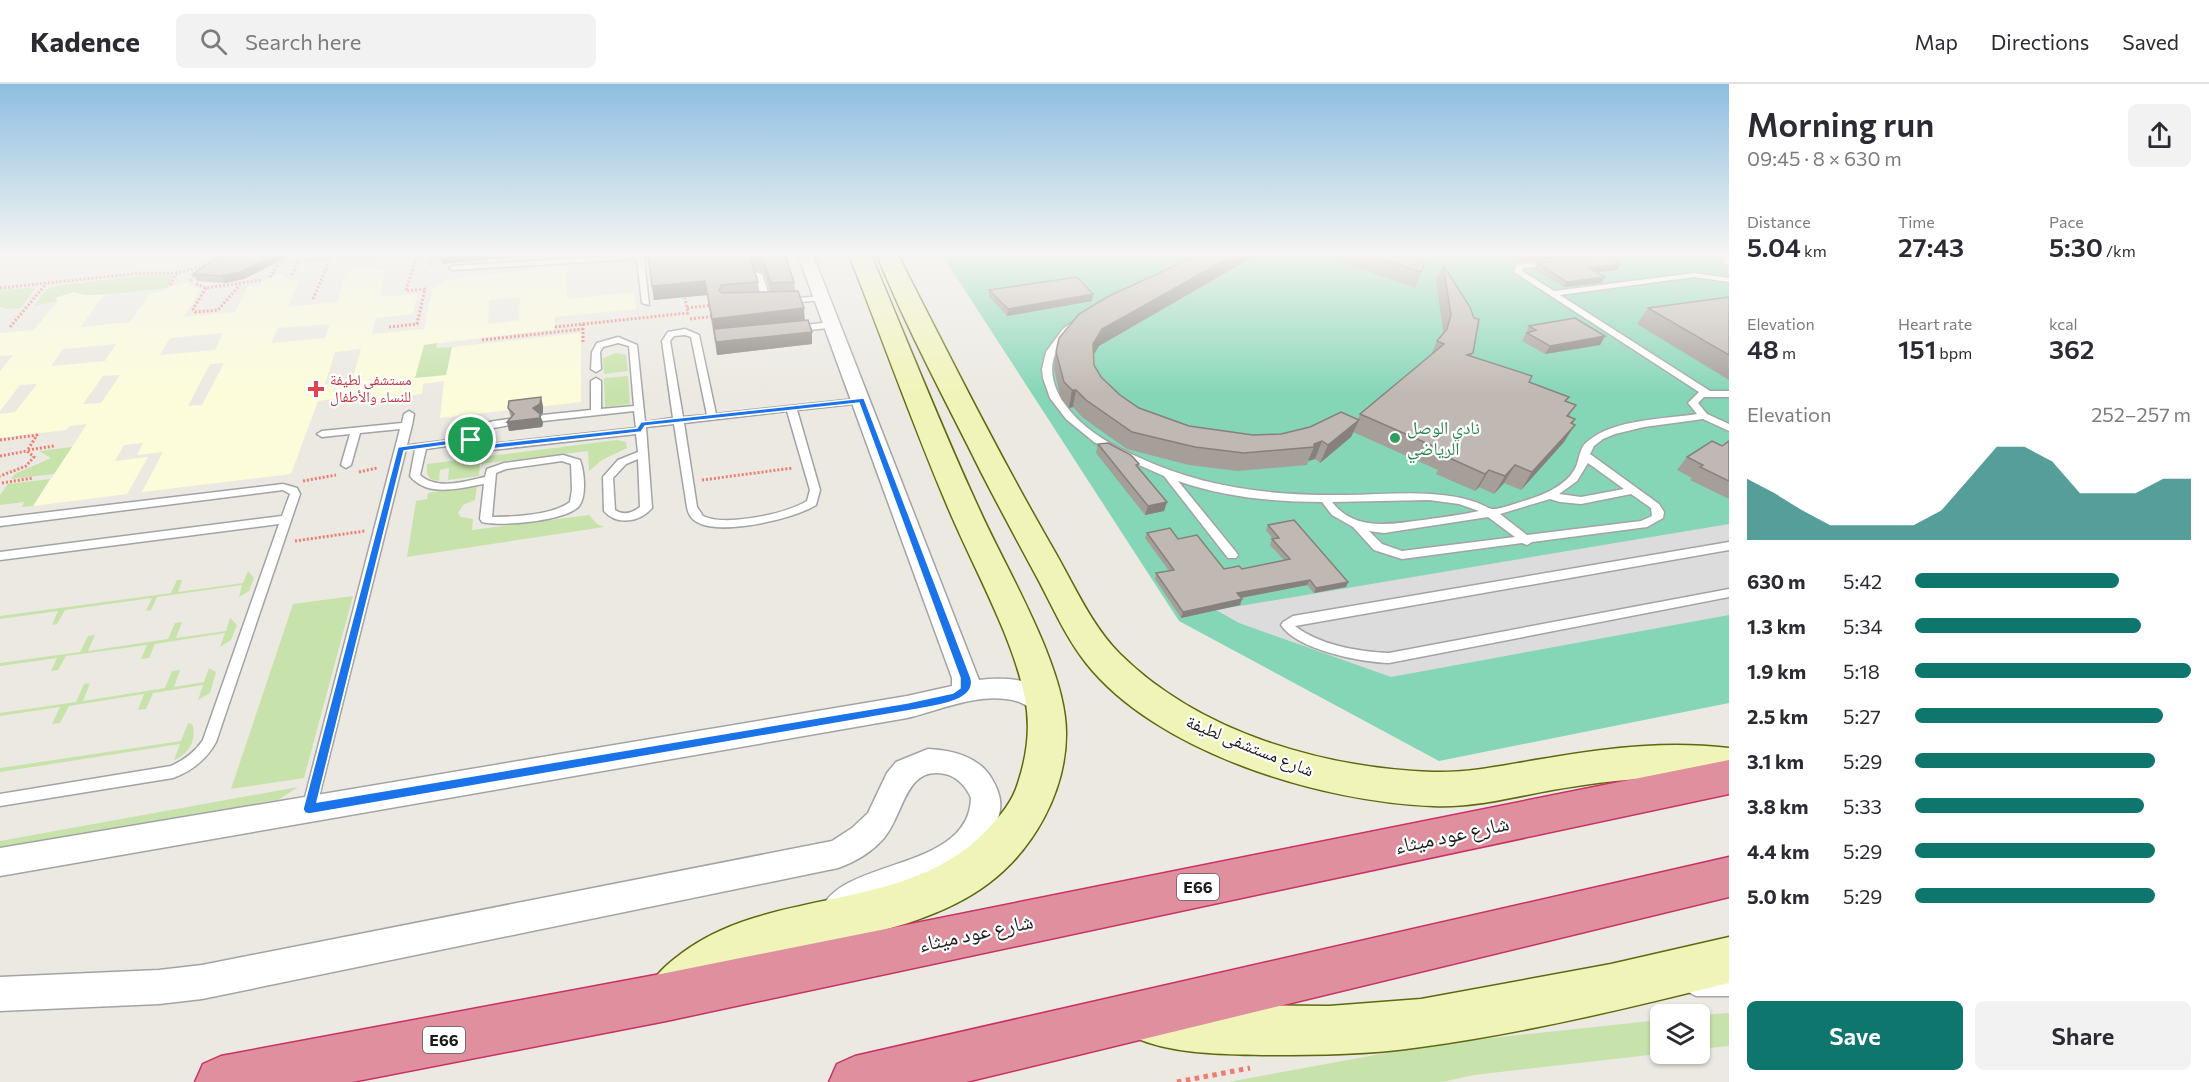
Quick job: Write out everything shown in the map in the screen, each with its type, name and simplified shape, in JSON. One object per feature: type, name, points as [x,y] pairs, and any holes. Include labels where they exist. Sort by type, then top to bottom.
[{"type":"highway","name":"شارع عود ميثاء","points":[[221,1082],[666,997],[1729,777]]},
{"type":"highway","points":[[855,1082],[1134,1019],[1729,877]]},
{"type":"main road","points":[[666,997],[713,959],[740,945],[767,935],[920,897],[951,883],[979,867],[1002,846],[1020,824],[1035,797],[1045,743],[1045,705],[1034,667],[958,495],[879,302]]},
{"type":"main road","name":"شارع مستشفى لطيفة","points":[[910,302],[1006,495],[1077,623],[1109,665],[1158,705],[1212,734],[1268,757],[1324,776],[1380,786],[1436,789],[1484,785],[1624,762],[1667,759],[1729,764]]},
{"type":"main road","points":[[958,495],[967,504],[983,507],[997,505],[1006,495]]},
{"type":"main road","points":[[1134,1019],[1232,1030],[1329,1031],[1421,1023],[1611,988],[1729,960]]},
{"type":"street","points":[[823,302],[965,678],[967,685],[965,691]]},
{"type":"street","points":[[0,862],[907,707],[955,696],[965,691],[1020,689],[1035,696],[1045,705]]},
{"type":"street","points":[[0,994],[159,987],[202,982],[838,854],[857,844],[873,830],[884,814],[895,785],[902,774],[913,766],[940,761],[954,764],[978,779],[985,791],[988,804],[986,816],[965,846],[945,860],[882,883],[848,901],[818,924]]},
{"type":"lane","points":[[726,303],[740,302]]},
{"type":"lane","points":[[767,302],[773,302]]},
{"type":"lane","points":[[1563,302],[1707,393]]},
{"type":"lane","points":[[1085,319],[1059,337],[1051,349],[1046,375],[1051,390],[1072,419],[1086,432],[1115,451],[1168,476],[1227,493],[1255,497],[1325,499],[1435,498],[1491,511],[1527,541]]},
{"type":"lane","points":[[786,330],[832,325]]},
{"type":"lane","points":[[712,417],[695,335],[678,332],[666,341],[688,482],[694,514],[711,523],[797,512],[806,508],[815,496],[791,408]]},
{"type":"lane","points":[[596,369],[596,352],[600,345],[618,340],[633,345],[641,427],[643,453],[646,508],[631,517],[613,514],[610,511],[608,477],[622,462],[643,453]]},
{"type":"lane","points":[[596,381],[596,412]]},
{"type":"lane","points":[[1729,394],[1707,393],[1696,396],[1694,403],[1704,416],[1729,428]]},
{"type":"lane","points":[[400,449],[471,440],[479,447],[490,447],[679,420],[862,400]]},
{"type":"lane","points":[[543,418],[639,408]]},
{"type":"lane","points":[[1356,525],[1384,529],[1532,502],[1550,495],[1579,473],[1584,455],[1592,442],[1609,434],[1704,416]]},
{"type":"lane","points":[[309,809],[408,419],[356,430],[322,434]]},
{"type":"lane","points":[[471,440],[474,432],[485,426],[510,422]]},
{"type":"lane","points":[[346,465],[356,430]]},
{"type":"lane","points":[[421,446],[415,476],[419,482],[441,486],[488,480]]},
{"type":"lane","points":[[1325,499],[1336,514],[1356,525],[1378,548],[1402,555],[1527,541],[1652,522],[1657,518],[1658,512],[1655,506],[1584,455]]},
{"type":"lane","points":[[569,458],[576,462],[576,501],[565,511],[489,520],[484,517],[488,480],[491,471],[497,467],[569,458]]},
{"type":"lane","points":[[1168,476],[1232,555]]},
{"type":"lane","points":[[0,522],[283,487],[295,494],[209,742],[201,754],[189,765],[157,775],[0,800]]},
{"type":"lane","points":[[1550,495],[1564,500],[1581,501],[1634,490]]},
{"type":"lane","points":[[0,556],[286,519]]},
{"type":"lane","points":[[1729,546],[1293,621],[1287,625],[1295,633],[1353,654],[1389,658],[1729,593]]},
{"type":"lane","points":[[1611,988],[1729,987]]},
{"type":"path","points":[[10,327],[31,302]]},
{"type":"path","points":[[198,302],[193,309],[195,312],[211,312],[226,307],[229,302]]},
{"type":"path","points":[[389,327],[417,324],[422,302]]},
{"type":"path","points":[[555,327],[688,313],[686,302]]},
{"type":"path","points":[[687,308],[726,303]]},
{"type":"path","points":[[689,319],[723,315]]},
{"type":"path","points":[[482,340],[583,329]]},
{"type":"path","points":[[0,440],[38,435],[27,450]]},
{"type":"path","points":[[0,456],[54,446]]},
{"type":"path","points":[[0,476],[31,461],[34,457],[27,450]]},
{"type":"path","points":[[688,482],[808,466]]},
{"type":"path","points":[[1,484],[8,474]]},
{"type":"path","points":[[1,484],[33,478]]},
{"type":"path","points":[[278,543],[380,529]]},
{"type":"shaded area","name":"مستشفى لطيفة للنساء والأطفال","points":[[57,302],[99,302],[81,327],[130,322],[144,302],[193,302],[184,317],[235,312],[240,302],[290,302],[288,307],[337,302],[415,302],[413,314],[376,318],[372,334],[424,329],[430,302],[489,302],[488,324],[519,320],[520,302],[635,302],[636,309],[555,317],[555,329],[424,345],[446,375],[452,347],[581,333],[581,402],[440,418],[444,381],[423,384],[422,394],[347,403],[348,397],[318,401],[291,474],[142,492],[163,452],[137,455],[143,443],[124,445],[115,461],[148,457],[127,494],[33,506],[87,424],[70,426],[66,430],[0,438],[0,414],[15,412],[37,384],[20,385],[0,411],[0,371],[13,355],[0,356],[0,333],[34,330]],"holes":[[[330,324],[325,338],[271,343],[278,328]],[[223,333],[215,350],[160,355],[170,338]],[[116,344],[105,361],[51,366],[63,349]],[[361,349],[352,381],[325,384],[335,352]],[[224,363],[202,405],[188,406],[210,364]],[[120,375],[101,403],[83,404],[103,376]]]},
{"type":"shaded area","points":[[1729,524],[1729,615],[1391,677],[1239,623],[1216,610]]},
{"type":"green space","points":[[0,302],[26,302],[21,308],[4,309],[6,307],[0,307]]},
{"type":"green space","points":[[37,302],[55,302],[34,306]]},
{"type":"green space","name":"نادي الوصل الرياضي","points":[[972,302],[1729,302],[1729,703],[1439,761],[1179,621]]},
{"type":"green space","points":[[437,343],[436,348],[452,347],[446,375],[415,378],[424,345]]},
{"type":"green space","points":[[616,353],[626,355],[628,371],[604,374],[603,358]]},
{"type":"green space","points":[[628,376],[630,404],[605,407],[604,378]]},
{"type":"green space","points":[[617,440],[626,442],[627,448],[602,460],[589,471],[588,451],[480,464],[479,476],[448,480],[449,468],[440,470],[439,481],[430,479],[427,473],[427,464]]},
{"type":"green space","points":[[72,447],[54,474],[11,479],[15,474],[51,458],[39,451]]},
{"type":"green space","points":[[50,479],[33,506],[22,507],[24,502],[0,505],[0,495],[8,484]]},
{"type":"green space","points":[[477,487],[475,500],[463,505],[458,513],[461,517],[473,519],[472,530],[589,515],[597,524],[604,527],[407,557],[416,501],[427,499],[428,493]]},
{"type":"green space","points":[[248,571],[254,578],[249,591],[239,597],[242,585],[157,597],[151,610],[146,611],[152,598],[65,610],[57,624],[52,625],[58,611],[0,619],[0,616],[171,593],[177,580],[182,580],[178,592],[243,583]]},
{"type":"green space","points":[[353,596],[304,778],[231,789],[293,604]]},
{"type":"green space","points":[[230,618],[237,625],[231,640],[220,647],[225,633],[155,644],[149,658],[141,659],[147,645],[66,656],[58,670],[51,671],[57,658],[0,666],[0,663],[80,652],[88,636],[95,635],[88,651],[168,639],[175,623],[182,622],[176,638],[226,631]]},
{"type":"green space","points":[[209,668],[216,672],[210,693],[198,700],[203,685],[153,693],[146,709],[138,710],[144,694],[69,706],[60,723],[52,724],[60,707],[0,716],[0,713],[76,702],[84,684],[90,683],[83,701],[165,688],[172,671],[180,670],[174,687],[204,682]]},
{"type":"green space","points":[[188,723],[192,724],[194,729],[193,740],[184,755],[174,760],[180,744],[0,772],[0,768],[181,741]]},
{"type":"green space","points":[[298,787],[278,800],[0,850],[0,841]]},
{"type":"green space","points":[[1729,1013],[1729,1046],[1710,1048],[1710,1014]]},
{"type":"green space","points":[[1650,1021],[1650,1055],[1474,1075],[1442,1082],[1228,1082],[1435,1044]]},
{"type":"building","points":[[709,302],[802,302],[804,308],[712,319]]},
{"type":"building","points":[[1001,302],[1050,302],[1008,309]]},
{"type":"building","points":[[1099,302],[1151,302],[1102,329],[1093,344],[1094,365],[1101,377],[1120,395],[1139,408],[1189,426],[1253,435],[1281,434],[1310,427],[1341,412],[1359,420],[1328,445],[1322,441],[1314,444],[1314,447],[1244,453],[1195,447],[1132,432],[1064,382],[1056,352],[1059,338],[1079,314]]},
{"type":"building","points":[[1449,302],[1467,302],[1474,318],[1479,319],[1473,353],[1467,355],[1532,376],[1529,382],[1569,397],[1565,401],[1576,405],[1567,416],[1575,419],[1571,423],[1575,425],[1532,472],[1515,465],[1505,476],[1489,470],[1485,474],[1445,456],[1449,453],[1360,414],[1444,344],[1437,341],[1447,329],[1451,315]]},
{"type":"building","points":[[1695,302],[1729,302],[1729,355],[1648,308]]},
{"type":"building","points":[[1575,318],[1605,336],[1550,346],[1527,333],[1536,330],[1529,326]]},
{"type":"building","points":[[808,320],[812,332],[716,342],[714,329]]},
{"type":"building","points":[[541,397],[540,404],[533,408],[540,414],[540,418],[507,422],[514,414],[508,408],[509,401]]},
{"type":"building","points":[[1712,441],[1722,446],[1729,441],[1729,481],[1700,467],[1703,465],[1687,457]]},
{"type":"building","points":[[1108,443],[1131,455],[1139,464],[1136,465],[1167,502],[1148,506],[1098,444]]},
{"type":"building","points":[[1294,520],[1348,582],[1316,588],[1310,580],[1237,593],[1242,599],[1183,612],[1156,573],[1174,570],[1147,533],[1170,528],[1178,539],[1197,535],[1224,569],[1239,566],[1242,569],[1290,559],[1272,539],[1279,538],[1268,525]]},
{"type":"place","name":"مستشفى لطيفة للنساء والأطفال","points":[[316,389]]},
{"type":"place","name":"نادي الوصل الرياضي","points":[[1395,438]]},
{"type":"route","points":[[862,400],[965,678],[967,685],[965,691],[955,696],[907,707],[309,809],[400,449],[471,440],[479,447],[490,447],[641,430],[641,424],[862,400]]}]
